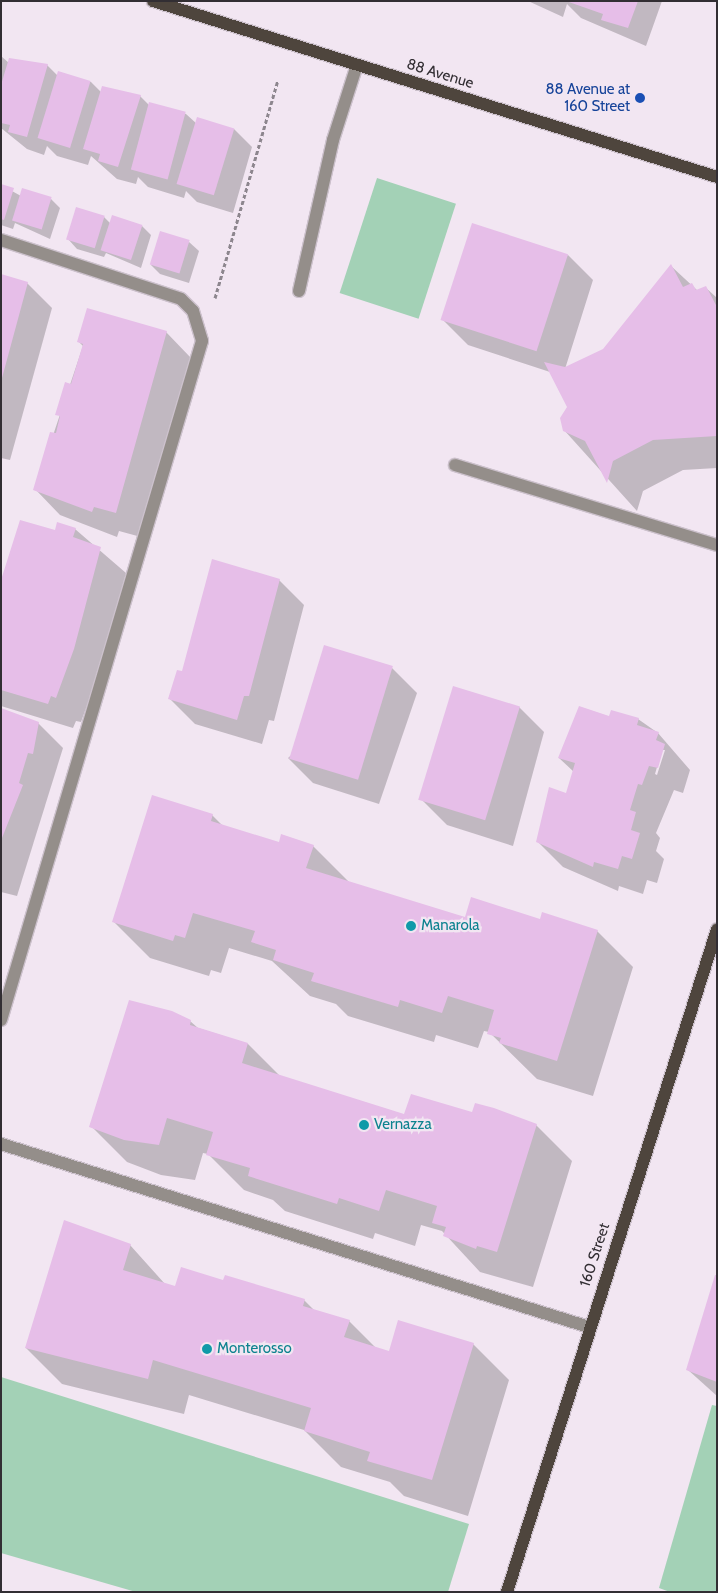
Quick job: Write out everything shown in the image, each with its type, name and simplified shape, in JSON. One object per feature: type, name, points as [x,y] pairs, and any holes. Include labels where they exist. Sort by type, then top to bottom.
[{"type":"main road","name":"88 Avenue","points":[[153,1],[717,177]]},
{"type":"main road","name":"160 Street","points":[[507,1592],[589,1327],[717,929]]},
{"type":"lane","points":[[299,291],[333,140],[357,65]]},
{"type":"lane","points":[[1,240],[176,296],[193,311],[202,341],[1,1020]]},
{"type":"lane","points":[[456,465],[717,545]]},
{"type":"lane","points":[[1,1144],[589,1327]]},
{"type":"path","points":[[214,301],[278,80]]},
{"type":"green space","points":[[377,178],[456,204],[419,319],[340,293]]},
{"type":"green space","points":[[1,1377],[469,1524],[448,1592],[136,1592],[1,1553]]},
{"type":"green space","points":[[712,1405],[717,1406],[717,1592],[670,1592],[659,1588]]},
{"type":"building","points":[[566,1],[638,1],[628,28],[601,20],[603,14]]},
{"type":"building","points":[[9,58],[48,64],[27,137],[8,132],[10,125],[1,123],[1,85]]},
{"type":"building","points":[[58,71],[91,81],[70,148],[38,138]]},
{"type":"building","points":[[102,86],[141,95],[118,167],[98,161],[100,154],[83,149]]},
{"type":"building","points":[[149,102],[186,112],[168,179],[131,170]]},
{"type":"building","points":[[197,117],[234,128],[214,195],[177,184]]},
{"type":"building","points":[[1,184],[14,188],[4,220],[1,219]]},
{"type":"building","points":[[22,188],[52,197],[42,230],[12,221]]},
{"type":"building","points":[[76,207],[105,216],[95,248],[66,240]]},
{"type":"building","points":[[112,215],[142,225],[131,260],[101,250]]},
{"type":"building","points":[[472,223],[568,254],[537,351],[440,320]]},
{"type":"building","points":[[160,231],[190,240],[179,274],[150,264]]},
{"type":"building","points":[[671,264],[683,287],[692,283],[696,290],[706,286],[717,307],[717,436],[653,440],[613,461],[607,483],[585,441],[563,431],[560,418],[567,407],[544,362],[565,367],[603,349]]},
{"type":"building","points":[[1,274],[28,282],[2,378],[1,378]]},
{"type":"building","points":[[87,308],[167,331],[116,513],[94,507],[92,512],[33,490],[50,432],[56,433],[60,416],[55,415],[65,382],[71,384],[83,344],[77,342]]},
{"type":"building","points":[[20,520],[55,530],[57,522],[76,528],[73,537],[101,547],[74,649],[56,698],[51,696],[48,704],[1,690],[1,580]]},
{"type":"building","points":[[212,559],[280,579],[249,696],[244,696],[237,720],[168,699],[177,670],[182,671]]},
{"type":"building","points":[[324,645],[393,666],[358,780],[289,759]]},
{"type":"building","points":[[453,686],[520,706],[485,820],[418,800]]},
{"type":"building","points":[[579,706],[609,716],[611,710],[639,718],[637,725],[659,732],[656,740],[665,744],[658,768],[649,766],[642,785],[638,784],[630,810],[636,812],[631,830],[640,833],[632,859],[622,856],[618,869],[594,862],[593,867],[536,842],[549,787],[566,793],[575,763],[558,758]]},
{"type":"building","points":[[1,708],[39,722],[33,754],[28,753],[19,783],[23,785],[2,838]]},
{"type":"building","name":"Manarola","points":[[152,795],[213,814],[211,821],[279,842],[281,834],[314,845],[306,868],[465,917],[471,897],[540,919],[542,912],[598,930],[557,1061],[499,1043],[501,1038],[487,1034],[494,1010],[448,996],[442,1013],[400,1000],[398,1007],[311,981],[314,973],[273,960],[276,950],[251,942],[255,931],[193,913],[185,938],[175,935],[173,941],[112,922]]},
{"type":"building","name":"Vernazza","points":[[129,1000],[172,1011],[191,1020],[190,1025],[248,1043],[242,1063],[404,1114],[411,1094],[472,1112],[475,1103],[537,1124],[497,1252],[477,1246],[476,1249],[443,1236],[446,1227],[432,1223],[437,1206],[386,1190],[379,1211],[339,1198],[337,1204],[248,1176],[250,1168],[206,1155],[213,1132],[167,1118],[159,1145],[124,1140],[89,1127]]},
{"type":"building","name":"Monterosso","points":[[64,1220],[131,1244],[123,1270],[175,1286],[181,1267],[223,1280],[225,1275],[305,1299],[303,1306],[350,1320],[344,1337],[389,1351],[398,1320],[474,1343],[432,1480],[367,1461],[370,1452],[304,1431],[311,1408],[153,1360],[148,1379],[25,1348]]},
{"type":"building","points":[[715,1275],[717,1275],[717,1382],[686,1370]]},
{"type":"place","name":"88 Avenue at 160 Street","points":[[640,98]]},
{"type":"place","name":"Manarola","points":[[411,926]]},
{"type":"place","name":"Vernazza","points":[[364,1125]]},
{"type":"place","name":"Monterosso","points":[[207,1349]]}]
